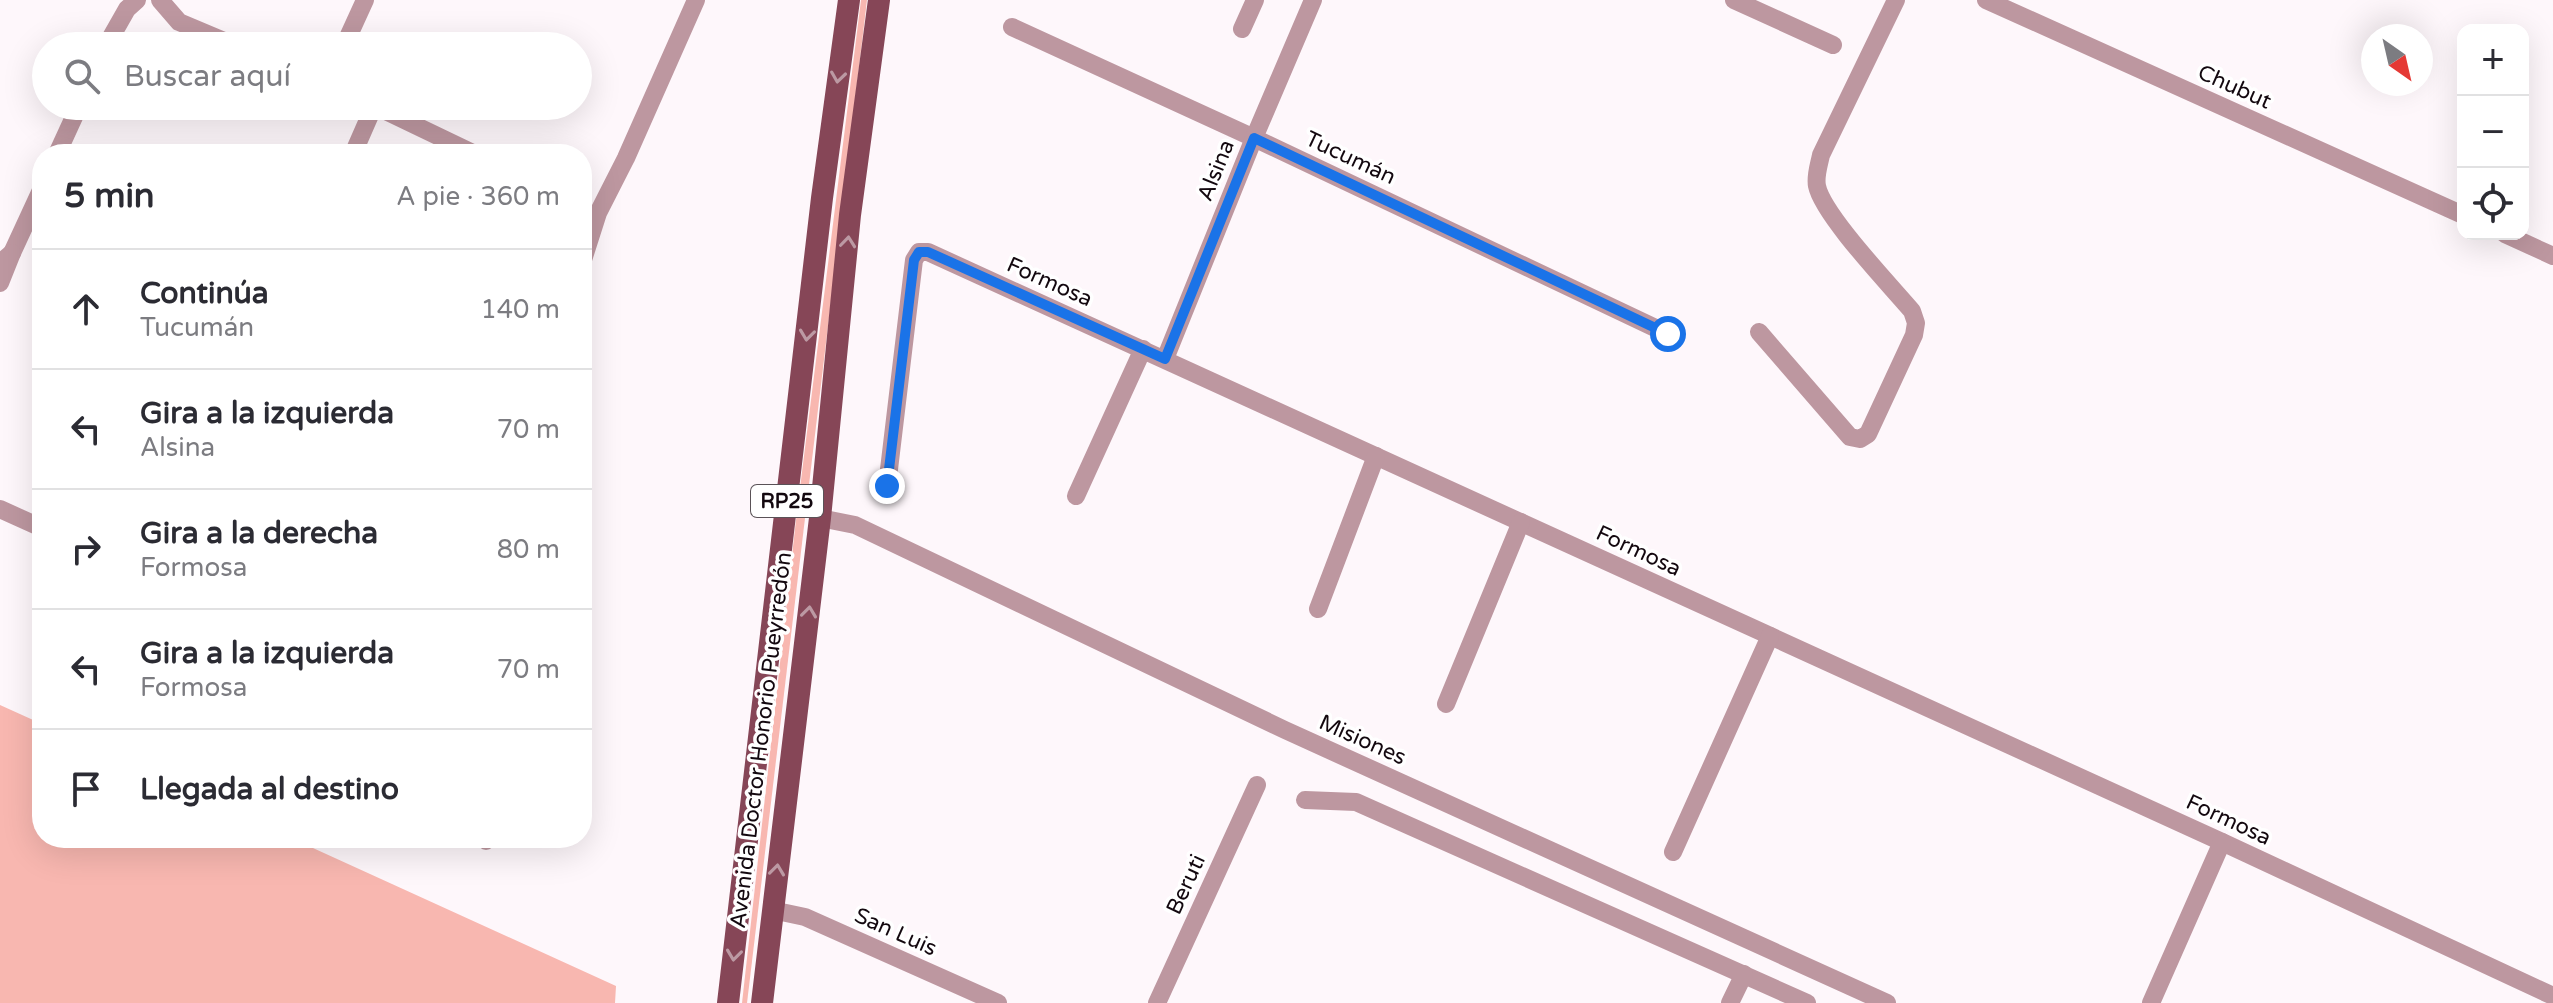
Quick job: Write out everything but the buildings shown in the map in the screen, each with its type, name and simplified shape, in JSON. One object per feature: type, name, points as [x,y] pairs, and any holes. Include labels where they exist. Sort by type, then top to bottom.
[{"type":"main road","name":"Avenida Doctor Honorio Pueyrredón","points":[[728,1003],[849,0]]},
{"type":"main road","name":"Avenida Doctor Honorio Pueyrredón","points":[[762,1003],[820,518],[850,215],[879,0]]},
{"type":"street","points":[[114,32],[127,9],[137,0]]},
{"type":"street","points":[[160,0],[179,22],[203,32]]},
{"type":"street","points":[[350,32],[365,0]]},
{"type":"street","points":[[592,206],[626,158],[696,0]]},
{"type":"street","points":[[1242,29],[1255,0]]},
{"type":"street","name":"Alsina","points":[[1165,359],[1313,0]]},
{"type":"street","points":[[1734,0],[1833,45]]},
{"type":"street","points":[[1759,332],[1850,437],[1860,439],[1868,434],[1914,335],[1916,323],[1912,311],[1830,214],[1817,185],[1817,173],[1821,155],[1896,0]]},
{"type":"street","name":"Chubut","points":[[1986,0],[2457,212]]},
{"type":"street","name":"Tucumán","points":[[1012,27],[1668,334]]},
{"type":"street","points":[[62,144],[73,120]]},
{"type":"street","points":[[357,144],[368,120]]},
{"type":"street","points":[[403,120],[454,144]]},
{"type":"street","points":[[0,283],[6,258],[32,207]]},
{"type":"street","points":[[2518,240],[2553,256]]},
{"type":"street","name":"Formosa","points":[[887,486],[914,260],[919,252],[928,252],[2553,996]]},
{"type":"street","points":[[1076,496],[1143,349]]},
{"type":"street","points":[[1318,609],[1376,456]]},
{"type":"street","points":[[0,509],[32,523]]},
{"type":"street","name":"Misiones","points":[[820,518],[855,525],[1300,736],[1887,1003]]},
{"type":"street","points":[[1446,704],[1521,522]]},
{"type":"street","points":[[1673,852],[1770,636]]},
{"type":"street","name":"Beruti","points":[[1157,1003],[1257,785]]},
{"type":"street","points":[[1305,800],[1356,802],[1807,1003]]},
{"type":"street","points":[[2151,1003],[2222,842]]},
{"type":"street","name":"San Luis","points":[[772,910],[805,917],[998,1003]]},
{"type":"street","points":[[1730,1003],[1744,974]]},
{"type":"shaded area","points":[[861,0],[867,0],[747,1003],[742,1003],[796,520]]},
{"type":"shaded area","points":[[0,705],[32,719],[32,848],[313,848],[616,986],[615,1003],[0,1003]]},
{"type":"route","points":[[887,486],[914,260],[919,252],[928,252],[1165,359],[1254,138],[1668,334]]}]
